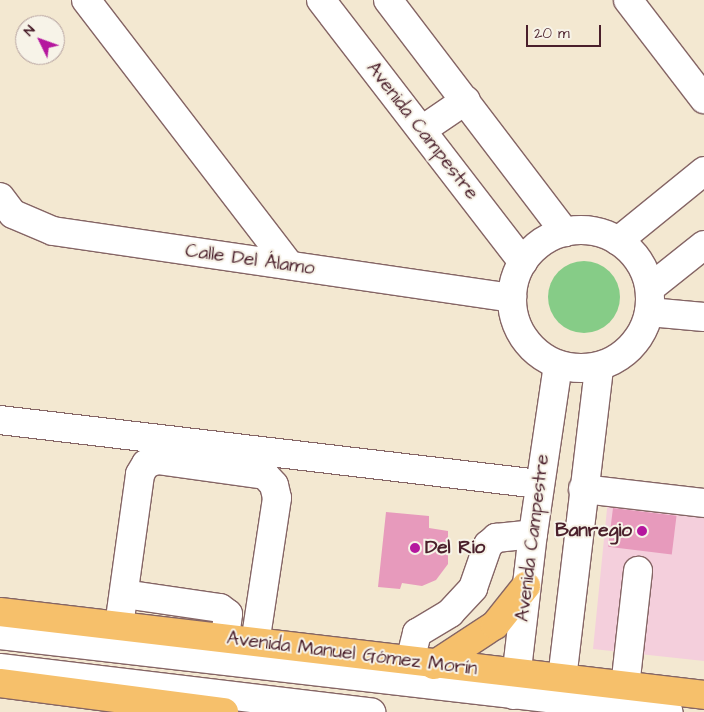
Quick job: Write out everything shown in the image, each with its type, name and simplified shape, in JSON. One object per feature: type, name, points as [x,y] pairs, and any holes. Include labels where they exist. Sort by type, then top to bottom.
[{"type":"main road","points":[[422,663],[495,625],[526,586]]},
{"type":"main road","name":"Avenida Manuel Gómez Morín","points":[[0,612],[422,663],[515,693],[562,679],[704,695]]},
{"type":"main road","points":[[3,684],[224,712]]},
{"type":"street","points":[[86,0],[289,265]]},
{"type":"street","name":"Avenida Campestre","points":[[321,0],[523,262]]},
{"type":"street","points":[[388,0],[466,100],[564,232]]},
{"type":"street","points":[[628,0],[704,99]]},
{"type":"street","points":[[422,130],[466,100]]},
{"type":"street","points":[[618,241],[704,171]]},
{"type":"street","name":"Calle Del Álamo","points":[[0,197],[13,214],[52,231],[512,298]]},
{"type":"street","points":[[564,232],[601,233],[618,241],[633,253],[644,270],[649,300],[643,330],[632,346],[617,359],[599,367],[578,369],[558,365],[538,355],[524,339],[514,319],[512,298],[523,262],[548,238],[564,232]]},
{"type":"street","points":[[649,300],[704,245]]},
{"type":"street","points":[[649,300],[704,317]]},
{"type":"street","name":"Avenida Campestre","points":[[515,693],[532,534],[558,365]]},
{"type":"street","points":[[562,679],[583,489],[599,367]]},
{"type":"street","points":[[0,420],[539,484]]},
{"type":"street","points":[[119,626],[140,474],[146,464],[157,460],[265,475],[274,484],[277,498],[256,643]]},
{"type":"street","points":[[583,489],[704,503]]},
{"type":"street","points":[[422,663],[417,633],[450,613],[473,588],[488,545],[496,538],[532,534]]},
{"type":"street","points":[[625,687],[638,571]]},
{"type":"street","points":[[124,594],[220,608],[228,614],[225,639]]},
{"type":"street","points":[[0,635],[669,712]]},
{"type":"street","points":[[3,684],[371,712]]},
{"type":"shaded area","points":[[608,499],[704,510],[704,661],[593,649]]},
{"type":"green space","points":[[584,261],[598,264],[610,271],[617,283],[620,297],[617,311],[610,323],[598,330],[584,333],[570,330],[558,323],[551,311],[548,297],[551,283],[558,271],[570,264]]},
{"type":"building","name":"Banregio","points":[[613,508],[677,516],[672,555],[608,547]]},
{"type":"building","name":"Del Rio","points":[[386,512],[429,516],[429,528],[448,531],[448,564],[436,580],[422,586],[402,583],[400,589],[378,587]]},
{"type":"place","name":"Banregio","points":[[642,531]]},
{"type":"place","name":"Del Rio","points":[[415,548]]}]
